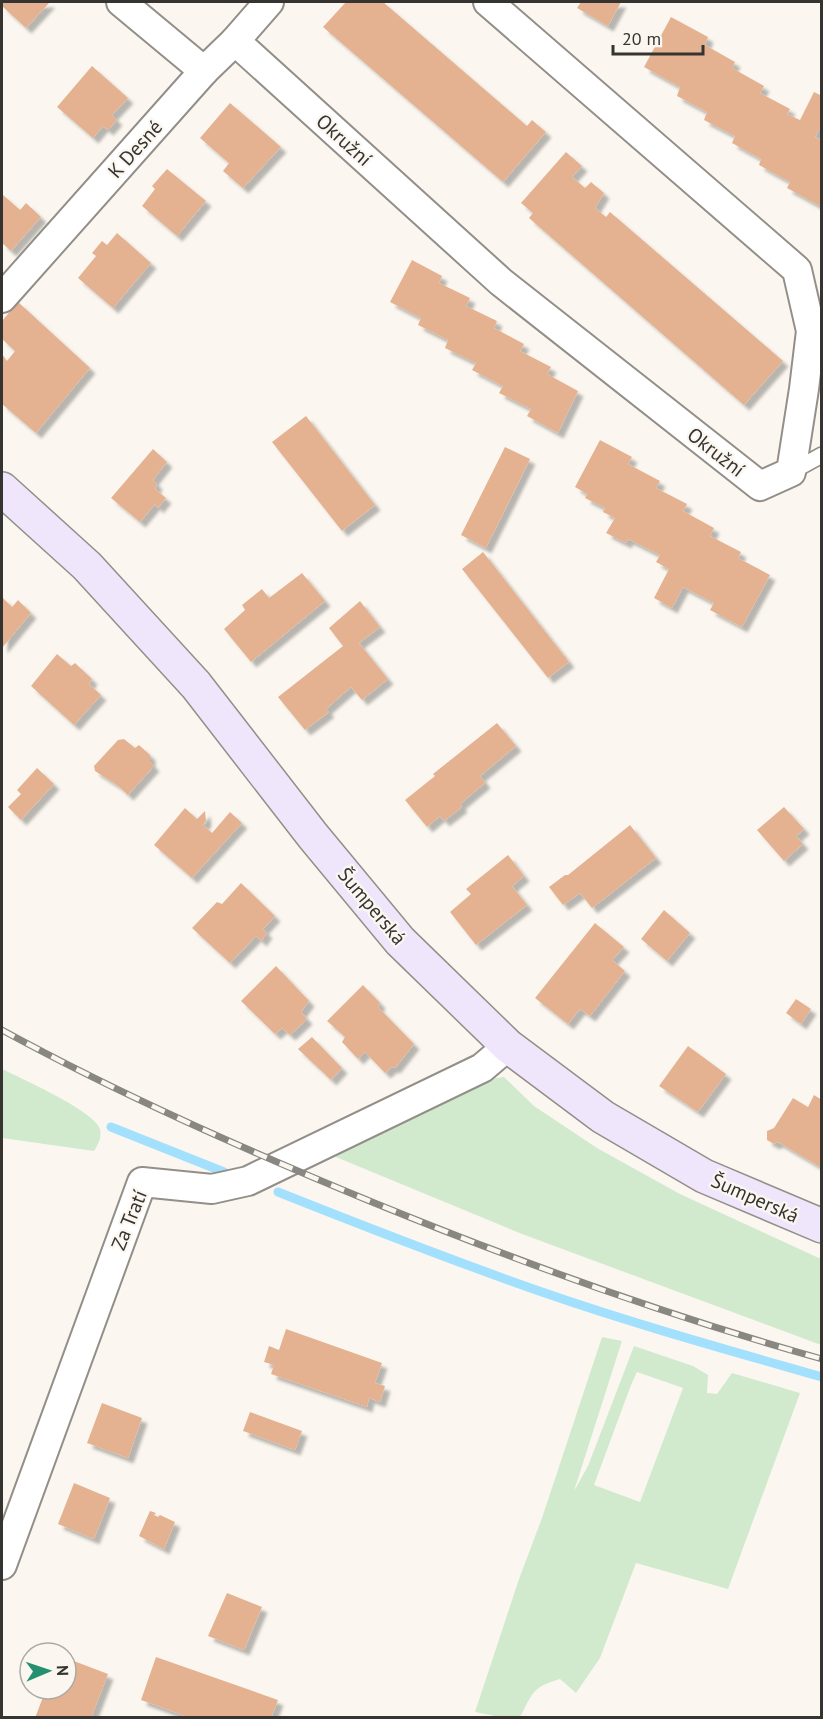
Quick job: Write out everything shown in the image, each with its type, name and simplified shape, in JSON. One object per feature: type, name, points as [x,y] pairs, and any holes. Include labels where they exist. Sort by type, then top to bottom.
[{"type":"street","points":[[121,2],[204,71]]},
{"type":"street","name":"K Desné","points":[[2,298],[204,71],[235,42],[269,2]]},
{"type":"street","points":[[488,2],[797,270],[816,327],[791,472]]},
{"type":"street","name":"Okružní","points":[[235,42],[501,282],[760,486],[791,472]]},
{"type":"street","name":"Šumperská","points":[[2,489],[87,566],[196,685],[314,836],[400,941],[508,1046],[603,1118],[704,1176],[822,1226]]},
{"type":"street","name":"Za Tratí","points":[[2,1565],[142,1182],[213,1189],[248,1181],[482,1068],[508,1046]]},
{"type":"lane","points":[[791,472],[822,455]]},
{"type":"green space","points":[[2,1069],[71,1104],[95,1121],[100,1129],[100,1135],[94,1151],[2,1138]]},
{"type":"green space","points":[[504,1077],[534,1106],[597,1148],[680,1194],[821,1259],[821,1345],[522,1234],[331,1155],[385,1132],[489,1079]]},
{"type":"green space","points":[[602,1337],[622,1341],[574,1491],[588,1466],[634,1346],[693,1366],[708,1375],[707,1393],[717,1394],[732,1373],[800,1393],[728,1589],[636,1563],[600,1658],[576,1693],[560,1679],[538,1688],[520,1717],[500,1717],[475,1712],[519,1579],[542,1518]],"holes":[[[637,1372],[683,1388],[640,1502],[594,1485]]]},
{"type":"building","points":[[2,2],[50,2],[26,28],[2,6]]},
{"type":"building","points":[[346,2],[383,2],[527,126],[532,120],[546,132],[503,182],[323,27]]},
{"type":"building","points":[[581,2],[621,2],[608,26],[577,8]]},
{"type":"building","points":[[671,17],[708,37],[705,45],[735,62],[732,68],[764,86],[760,93],[790,109],[787,114],[800,120],[814,92],[822,96],[822,125],[815,137],[822,141],[822,203],[820,206],[787,188],[790,182],[759,165],[761,159],[732,143],[735,136],[704,120],[707,112],[677,96],[680,87],[644,67]]},
{"type":"building","points":[[92,66],[128,98],[112,115],[117,120],[108,130],[103,126],[93,138],[57,107]]},
{"type":"building","points":[[230,103],[281,147],[243,188],[223,171],[229,163],[200,138]]},
{"type":"building","points":[[566,152],[582,166],[572,177],[585,188],[591,182],[604,193],[595,208],[606,217],[610,212],[783,361],[744,405],[529,218],[533,213],[521,203]]},
{"type":"building","points":[[167,169],[206,201],[177,236],[142,206],[155,189],[152,186]]},
{"type":"building","points":[[2,194],[20,210],[26,203],[41,217],[11,251],[2,243]]},
{"type":"building","points":[[117,233],[151,263],[113,308],[78,278],[96,256],[92,253],[102,241],[107,245]]},
{"type":"building","points":[[412,260],[442,276],[439,283],[470,298],[466,306],[497,321],[494,328],[524,344],[520,351],[551,367],[547,374],[578,391],[558,433],[527,416],[531,409],[499,393],[503,386],[472,370],[476,363],[445,348],[448,340],[418,325],[421,318],[390,302]]},
{"type":"building","points":[[18,302],[90,368],[36,433],[2,404],[2,354],[7,361],[15,351],[2,339],[2,321]]},
{"type":"building","points":[[306,416],[375,505],[342,531],[272,442]]},
{"type":"building","points":[[600,440],[632,457],[628,464],[660,481],[656,488],[687,504],[683,511],[714,528],[710,536],[741,552],[738,558],[770,575],[742,627],[710,610],[714,603],[683,587],[672,608],[654,598],[669,569],[656,562],[660,555],[628,539],[626,543],[606,533],[615,518],[603,512],[605,508],[585,498],[587,494],[575,487]]},
{"type":"building","points":[[505,447],[530,459],[486,548],[461,535]]},
{"type":"building","points":[[153,449],[167,462],[153,480],[157,484],[155,489],[166,498],[158,508],[155,504],[140,522],[111,498]]},
{"type":"building","points":[[483,552],[569,662],[548,678],[462,569]]},
{"type":"building","points":[[302,573],[325,601],[251,662],[224,629],[245,610],[242,605],[262,589],[269,598]]},
{"type":"building","points":[[2,597],[12,607],[18,600],[31,613],[2,648]]},
{"type":"building","points":[[360,601],[380,627],[359,643],[388,679],[362,700],[351,687],[326,709],[329,712],[305,730],[278,697],[343,646],[329,628]]},
{"type":"building","points":[[57,654],[71,666],[75,663],[92,679],[89,684],[101,695],[74,725],[31,686]]},
{"type":"building","points":[[497,723],[516,746],[480,776],[485,783],[460,804],[462,807],[444,821],[440,816],[427,827],[405,800],[435,776],[433,774]]},
{"type":"building","points":[[124,739],[135,748],[139,745],[150,755],[150,762],[154,766],[128,795],[95,771],[94,766],[118,740]]},
{"type":"building","points":[[37,768],[54,784],[21,820],[8,807],[21,794],[17,790]]},
{"type":"building","points":[[784,807],[804,829],[796,836],[803,844],[784,861],[757,830]]},
{"type":"building","points":[[185,808],[197,819],[205,811],[206,821],[203,825],[212,833],[230,812],[242,823],[192,878],[154,845]]},
{"type":"building","points":[[630,825],[656,858],[592,908],[580,893],[563,905],[549,887],[568,875]]},
{"type":"building","points":[[508,855],[524,876],[512,886],[527,905],[476,945],[450,912],[471,894],[466,889]]},
{"type":"building","points":[[241,883],[275,916],[263,929],[267,933],[261,941],[256,936],[230,963],[192,928],[217,902],[222,904]]},
{"type":"building","points":[[664,910],[690,933],[667,961],[641,939]]},
{"type":"building","points":[[595,923],[624,947],[612,960],[625,971],[590,1016],[580,1009],[568,1024],[535,998]]},
{"type":"building","points":[[276,966],[309,1001],[301,1012],[307,1019],[290,1035],[282,1028],[275,1034],[241,1001]]},
{"type":"building","points":[[363,985],[380,1003],[378,1007],[414,1044],[395,1068],[392,1067],[385,1073],[365,1052],[358,1059],[342,1042],[345,1037],[327,1021]]},
{"type":"building","points":[[796,999],[811,1009],[801,1024],[786,1013]]},
{"type":"building","points":[[312,1037],[342,1068],[331,1080],[298,1049]]},
{"type":"building","points":[[688,1046],[726,1074],[698,1112],[659,1086]]},
{"type":"building","points":[[814,1095],[822,1100],[822,1168],[778,1142],[774,1144],[767,1140],[767,1131],[774,1128],[793,1098],[808,1107]]},
{"type":"building","points":[[286,1329],[382,1363],[375,1383],[385,1386],[380,1402],[369,1398],[367,1407],[271,1374],[274,1365],[264,1362],[269,1346],[279,1350]]},
{"type":"building","points":[[102,1403],[142,1418],[128,1458],[87,1443]]},
{"type":"building","points":[[250,1412],[302,1431],[295,1450],[243,1431]]},
{"type":"building","points":[[74,1483],[110,1498],[94,1539],[58,1524]]},
{"type":"building","points":[[150,1511],[156,1513],[154,1515],[158,1517],[160,1515],[175,1522],[164,1549],[139,1536]]},
{"type":"building","points":[[227,1593],[262,1607],[244,1650],[208,1636]]},
{"type":"building","points":[[156,1657],[278,1700],[271,1718],[191,1718],[141,1700]]},
{"type":"building","points":[[78,1663],[108,1674],[91,1718],[35,1718],[41,1701],[78,1701]]},
{"type":"waterway","points":[[111,1127],[224,1172]]},
{"type":"waterway","points":[[278,1192],[577,1304],[822,1377]]},
{"type":"railway","points":[[2,1030],[184,1121],[427,1224],[538,1267],[651,1306],[822,1359]]}]
